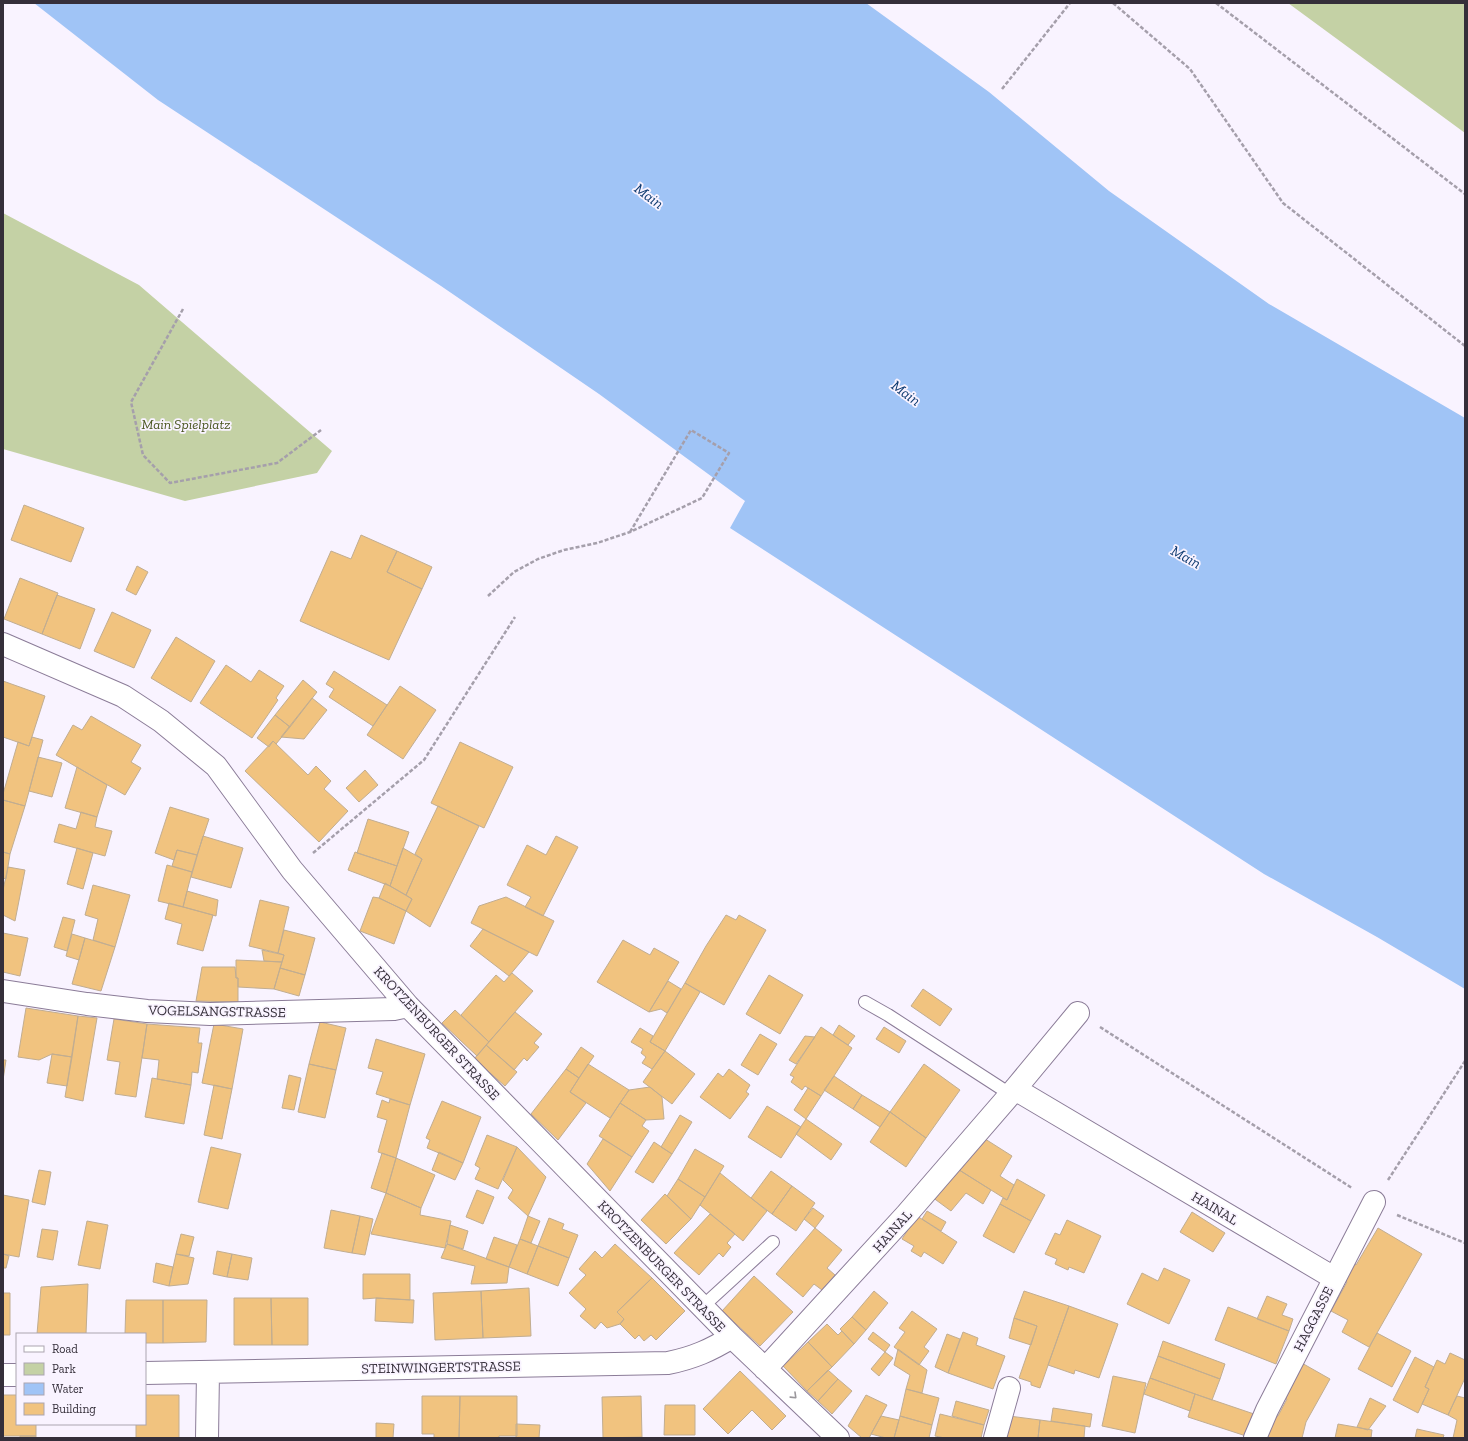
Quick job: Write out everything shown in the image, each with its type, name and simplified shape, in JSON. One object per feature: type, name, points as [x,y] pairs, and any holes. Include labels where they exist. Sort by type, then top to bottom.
[{"type":"street","name":"KROTZENBURGER STRASSE","points":[[3,644],[123,696],[161,720],[216,766],[292,870],[408,1006],[702,1307],[838,1438]]},
{"type":"street","name":"VOGELSANGSTRASSE","points":[[3,990],[87,1004],[147,1011],[210,1014],[394,1009],[408,1006]]},
{"type":"street","name":"HAINAL","points":[[766,1369],[906,1215],[1078,1013]]},
{"type":"street","name":"HAINAL","points":[[1012,1092],[1334,1278]]},
{"type":"street","name":"HAGGASSE","points":[[1255,1438],[1267,1410],[1374,1202]]},
{"type":"street","name":"STEINWINGERTSTRASSE","points":[[146,1373],[668,1363],[701,1354],[732,1337]]},
{"type":"street","points":[[207,1438],[208,1372]]},
{"type":"street","points":[[3,1375],[16,1375]]},
{"type":"street","points":[[995,1438],[1008,1388]]},
{"type":"lane","points":[[865,1002],[1012,1092]]},
{"type":"lane","points":[[702,1307],[773,1242]]},
{"type":"path","points":[[1002,89],[1070,3]]},
{"type":"path","points":[[1113,3],[1190,69],[1283,203],[1465,346]]},
{"type":"path","points":[[1216,3],[1465,194]]},
{"type":"path","points":[[184,309],[131,402],[143,455],[170,483],[277,463],[321,430]]},
{"type":"path","points":[[488,596],[514,572],[538,559],[564,550],[597,543],[630,532],[702,498],[729,453],[691,430],[630,532]]},
{"type":"path","points":[[292,870],[424,760],[515,617]]},
{"type":"path","points":[[1078,1013],[1374,1202],[1404,1219],[1465,1243]]},
{"type":"path","points":[[1374,1202],[1465,1061]]},
{"type":"green space","points":[[1288,3],[1465,3],[1465,133]]},
{"type":"green space","name":"Main Spielplatz","points":[[3,213],[139,285],[332,451],[317,473],[185,501],[3,449]]},
{"type":"water","name":"Main","points":[[34,3],[866,3],[989,92],[1109,191],[1269,304],[1465,418],[1465,989],[1377,937],[1264,874],[730,528],[745,501],[599,394],[441,286],[158,100]]},
{"type":"building","points":[[24,505],[84,528],[71,562],[11,540]]},
{"type":"building","points":[[361,535],[397,551],[387,572],[422,589],[389,660],[300,621],[331,551],[351,559]]},
{"type":"building","points":[[397,551],[432,567],[422,589],[387,572]]},
{"type":"building","points":[[137,566],[148,572],[136,595],[126,590]]},
{"type":"building","points":[[20,578],[58,593],[42,634],[4,619]]},
{"type":"building","points":[[57,595],[95,609],[80,649],[42,634]]},
{"type":"building","points":[[112,612],[151,630],[134,668],[94,651]]},
{"type":"building","points":[[176,637],[215,661],[191,702],[151,678]]},
{"type":"building","points":[[226,665],[251,682],[259,670],[284,686],[276,698],[278,700],[252,738],[200,703]]},
{"type":"building","points":[[334,671],[387,705],[373,726],[329,697],[334,689],[326,684]]},
{"type":"building","points":[[303,680],[317,692],[290,727],[275,715]]},
{"type":"building","points":[[3,681],[45,696],[29,746],[3,737]]},
{"type":"building","points":[[400,686],[436,710],[403,759],[367,735]]},
{"type":"building","points":[[312,698],[327,710],[304,739],[281,737]]},
{"type":"building","points":[[275,715],[290,727],[276,744],[273,741],[269,747],[257,738]]},
{"type":"building","points":[[91,716],[141,745],[131,762],[141,768],[125,795],[56,755],[73,725],[82,730]]},
{"type":"building","points":[[32,737],[43,740],[25,806],[3,800],[3,794],[18,742],[29,746]]},
{"type":"building","points":[[273,741],[308,775],[316,766],[331,781],[324,789],[348,811],[319,842],[245,771]]},
{"type":"building","points":[[460,742],[513,767],[484,828],[431,803]]},
{"type":"building","points":[[38,757],[62,763],[52,797],[29,791]]},
{"type":"building","points":[[77,767],[107,785],[97,817],[65,808]]},
{"type":"building","points":[[365,770],[378,785],[359,802],[346,788]]},
{"type":"building","points":[[3,800],[25,806],[10,854],[3,852]]},
{"type":"building","points":[[438,806],[479,826],[430,927],[406,911],[412,899],[406,895],[422,859],[415,854]]},
{"type":"building","points":[[170,807],[209,819],[197,855],[177,850],[174,860],[155,853]]},
{"type":"building","points":[[81,812],[97,817],[95,827],[112,831],[105,856],[54,842],[59,824],[76,829]]},
{"type":"building","points":[[368,819],[409,832],[397,866],[357,853]]},
{"type":"building","points":[[203,836],[243,848],[231,888],[191,877]]},
{"type":"building","points":[[556,836],[578,847],[543,916],[525,907],[531,897],[507,885],[527,845],[546,855]]},
{"type":"building","points":[[77,848],[93,853],[83,889],[67,884]]},
{"type":"building","points":[[403,848],[422,859],[406,895],[390,886]]},
{"type":"building","points":[[177,850],[197,855],[192,872],[172,866]]},
{"type":"building","points":[[3,852],[10,854],[6,879],[3,878]]},
{"type":"building","points":[[355,852],[397,866],[390,886],[348,870]]},
{"type":"building","points":[[167,865],[192,872],[183,907],[158,901]]},
{"type":"building","points":[[8,867],[25,870],[15,921],[3,915],[3,890]]},
{"type":"building","points":[[385,883],[412,899],[406,911],[379,898]]},
{"type":"building","points":[[93,885],[130,895],[115,947],[93,940],[98,919],[85,915]]},
{"type":"building","points":[[187,891],[218,900],[216,916],[183,907]]},
{"type":"building","points":[[373,897],[379,898],[406,911],[394,944],[360,931]]},
{"type":"building","points":[[506,897],[554,921],[537,956],[471,923],[479,906]]},
{"type":"building","points":[[260,900],[289,907],[278,953],[249,946]]},
{"type":"building","points":[[169,903],[213,915],[203,951],[177,944],[182,924],[165,919]]},
{"type":"building","points":[[726,915],[736,920],[739,915],[766,930],[724,1005],[685,983]]},
{"type":"building","points":[[63,917],[75,920],[67,951],[54,947]]},
{"type":"building","points":[[483,929],[529,952],[509,976],[470,946]]},
{"type":"building","points":[[284,930],[315,938],[305,975],[280,968],[284,955],[278,953]]},
{"type":"building","points":[[3,933],[28,938],[20,976],[3,972]]},
{"type":"building","points":[[72,934],[85,938],[79,960],[66,956]]},
{"type":"building","points":[[85,938],[115,947],[101,991],[72,984]]},
{"type":"building","points":[[623,940],[650,955],[654,948],[679,962],[649,1012],[597,982]]},
{"type":"building","points":[[262,950],[284,955],[282,962],[264,961]]},
{"type":"building","points":[[236,960],[282,962],[274,989],[238,987],[238,978],[236,978]]},
{"type":"building","points":[[202,967],[235,967],[236,978],[238,978],[238,1002],[196,1001]]},
{"type":"building","points":[[280,968],[305,975],[299,996],[274,989]]},
{"type":"building","points":[[512,973],[533,991],[489,1042],[461,1015],[496,975],[504,982]]},
{"type":"building","points":[[769,975],[803,995],[780,1034],[746,1014]]},
{"type":"building","points":[[668,981],[681,989],[667,1013],[661,1009],[649,1012]]},
{"type":"building","points":[[685,983],[700,992],[665,1051],[650,1042]]},
{"type":"building","points":[[923,989],[952,1009],[940,1026],[911,1006]]},
{"type":"building","points":[[26,1008],[78,1016],[72,1057],[52,1054],[39,1060],[18,1057]]},
{"type":"building","points":[[455,1010],[489,1042],[477,1056],[442,1023]]},
{"type":"building","points":[[515,1012],[542,1034],[534,1043],[539,1047],[527,1061],[524,1058],[514,1070],[486,1045]]},
{"type":"building","points":[[78,1016],[97,1018],[83,1101],[65,1097]]},
{"type":"building","points":[[114,1019],[147,1024],[136,1097],[115,1094],[120,1062],[107,1060]]},
{"type":"building","points":[[320,1022],[346,1028],[336,1070],[309,1064]]},
{"type":"building","points":[[147,1024],[200,1028],[198,1043],[202,1043],[198,1073],[192,1072],[191,1085],[157,1079],[159,1060],[142,1058]]},
{"type":"building","points":[[214,1024],[243,1029],[232,1089],[202,1083]]},
{"type":"building","points":[[839,1025],[855,1036],[848,1045],[833,1035]]},
{"type":"building","points":[[821,1027],[852,1048],[821,1096],[805,1086],[802,1090],[791,1082],[794,1077],[790,1075]]},
{"type":"building","points":[[884,1027],[906,1041],[899,1053],[876,1039]]},
{"type":"building","points":[[640,1028],[653,1036],[650,1042],[665,1051],[652,1069],[642,1063],[646,1057],[641,1053],[643,1049],[631,1042]]},
{"type":"building","points":[[760,1034],[777,1044],[758,1075],[741,1065]]},
{"type":"building","points":[[805,1036],[815,1037],[796,1064],[789,1060]]},
{"type":"building","points":[[376,1039],[425,1054],[410,1105],[376,1094],[383,1072],[368,1068]]},
{"type":"building","points":[[486,1045],[517,1072],[505,1086],[474,1059]]},
{"type":"building","points":[[581,1047],[594,1056],[579,1078],[566,1069]]},
{"type":"building","points":[[665,1051],[695,1074],[672,1104],[643,1082]]},
{"type":"building","points":[[52,1054],[72,1057],[67,1086],[47,1083]]},
{"type":"building","points":[[3,1060],[6,1060],[3,1080]]},
{"type":"building","points":[[309,1064],[336,1070],[325,1118],[298,1112]]},
{"type":"building","points":[[588,1064],[629,1090],[610,1118],[570,1092]]},
{"type":"building","points":[[924,1064],[960,1090],[926,1138],[890,1112]]},
{"type":"building","points":[[566,1069],[579,1078],[570,1092],[586,1103],[558,1140],[531,1114]]},
{"type":"building","points":[[729,1069],[750,1085],[746,1092],[749,1094],[730,1119],[700,1097],[718,1073],[723,1077]]},
{"type":"building","points":[[289,1075],[301,1078],[294,1110],[282,1108]]},
{"type":"building","points":[[834,1076],[862,1095],[853,1109],[824,1090]]},
{"type":"building","points":[[152,1078],[191,1085],[184,1124],[145,1117]]},
{"type":"building","points":[[214,1085],[232,1089],[222,1139],[204,1135]]},
{"type":"building","points":[[650,1087],[662,1097],[664,1119],[646,1120],[620,1103],[629,1090]]},
{"type":"building","points":[[808,1088],[821,1096],[806,1119],[794,1110]]},
{"type":"building","points":[[862,1095],[890,1112],[880,1127],[853,1109]]},
{"type":"building","points":[[390,1099],[410,1105],[396,1158],[378,1152],[387,1120],[377,1117],[382,1100],[389,1103]]},
{"type":"building","points":[[442,1101],[481,1117],[463,1163],[427,1148],[430,1140],[426,1138]]},
{"type":"building","points":[[620,1103],[646,1120],[642,1126],[649,1131],[632,1157],[599,1136]]},
{"type":"building","points":[[767,1106],[801,1127],[781,1158],[748,1137]]},
{"type":"building","points":[[890,1112],[926,1138],[906,1167],[870,1142]]},
{"type":"building","points":[[680,1115],[692,1122],[672,1154],[661,1147]]},
{"type":"building","points":[[806,1119],[842,1144],[831,1160],[796,1134]]},
{"type":"building","points":[[487,1135],[517,1147],[498,1189],[475,1179],[480,1168],[475,1165]]},
{"type":"building","points":[[982,1137],[1012,1156],[1000,1176],[1014,1185],[1007,1200],[956,1168]]},
{"type":"building","points":[[603,1139],[632,1157],[610,1191],[587,1164]]},
{"type":"building","points":[[654,1142],[672,1154],[653,1183],[635,1172]]},
{"type":"building","points":[[211,1147],[241,1154],[228,1209],[198,1202]]},
{"type":"building","points":[[517,1147],[546,1177],[528,1216],[508,1198],[513,1190],[503,1180]]},
{"type":"building","points":[[695,1149],[724,1166],[705,1197],[678,1179]]},
{"type":"building","points":[[439,1152],[463,1163],[455,1180],[432,1170]]},
{"type":"building","points":[[382,1153],[396,1158],[386,1193],[371,1188]]},
{"type":"building","points":[[396,1158],[435,1175],[421,1208],[386,1193]]},
{"type":"building","points":[[956,1168],[991,1190],[983,1204],[966,1193],[951,1211],[932,1197]]},
{"type":"building","points":[[39,1170],[51,1172],[45,1205],[32,1202]]},
{"type":"building","points":[[771,1171],[792,1186],[772,1214],[751,1198]]},
{"type":"building","points":[[720,1173],[767,1211],[743,1241],[700,1205]]},
{"type":"building","points":[[678,1179],[705,1197],[691,1219],[667,1196]]},
{"type":"building","points":[[1017,1179],[1045,1195],[1031,1221],[1000,1204],[1003,1198],[1007,1200]]},
{"type":"building","points":[[792,1186],[815,1203],[796,1231],[772,1214]]},
{"type":"building","points":[[477,1190],[494,1197],[483,1224],[466,1217]]},
{"type":"building","points":[[386,1193],[421,1208],[420,1215],[451,1221],[445,1248],[371,1234]]},
{"type":"building","points":[[665,1194],[691,1219],[666,1244],[641,1220]]},
{"type":"building","points":[[3,1195],[29,1200],[19,1257],[3,1254]]},
{"type":"building","points":[[1000,1204],[1031,1221],[1014,1253],[983,1236]]},
{"type":"building","points":[[813,1208],[824,1216],[815,1228],[804,1219]]},
{"type":"building","points":[[331,1210],[360,1216],[352,1253],[324,1248]]},
{"type":"building","points":[[927,1211],[946,1222],[941,1231],[922,1219]]},
{"type":"building","points":[[1192,1212],[1225,1233],[1213,1252],[1180,1232]]},
{"type":"building","points":[[710,1214],[735,1234],[727,1243],[731,1247],[723,1257],[719,1253],[699,1275],[674,1253]]},
{"type":"building","points":[[360,1216],[373,1219],[365,1255],[352,1253]]},
{"type":"building","points":[[528,1216],[540,1221],[531,1243],[520,1239]]},
{"type":"building","points":[[917,1216],[957,1242],[943,1264],[924,1252],[921,1257],[911,1251],[914,1246],[902,1239]]},
{"type":"building","points":[[549,1218],[564,1224],[562,1229],[578,1235],[569,1258],[538,1246]]},
{"type":"building","points":[[1067,1220],[1101,1236],[1084,1273],[1069,1267],[1068,1270],[1055,1264],[1057,1259],[1045,1254],[1055,1233],[1060,1235]]},
{"type":"building","points":[[87,1221],[108,1225],[100,1269],[78,1265]]},
{"type":"building","points":[[450,1225],[468,1231],[463,1249],[447,1244]]},
{"type":"building","points":[[815,1228],[842,1250],[827,1268],[835,1275],[822,1290],[814,1284],[803,1297],[776,1274]]},
{"type":"building","points":[[1378,1228],[1422,1254],[1369,1347],[1342,1332],[1348,1320],[1331,1311],[1347,1282],[1343,1279],[1352,1262],[1356,1265]]},
{"type":"building","points":[[42,1229],[58,1231],[53,1260],[37,1257]]},
{"type":"building","points":[[181,1234],[194,1237],[189,1256],[176,1254]]},
{"type":"building","points":[[494,1237],[517,1245],[509,1267],[486,1259]]},
{"type":"building","points":[[520,1239],[538,1246],[527,1274],[509,1267]]},
{"type":"building","points":[[447,1244],[509,1267],[507,1283],[471,1284],[475,1266],[441,1258]]},
{"type":"building","points":[[615,1244],[652,1278],[617,1312],[624,1319],[620,1324],[607,1328],[601,1322],[595,1329],[580,1316],[586,1309],[569,1293],[586,1275],[579,1269],[595,1251],[602,1258]]},
{"type":"building","points":[[538,1246],[569,1258],[558,1286],[527,1274]]},
{"type":"building","points":[[217,1251],[232,1254],[227,1277],[213,1274]]},
{"type":"building","points":[[3,1254],[9,1256],[6,1268],[3,1268]]},
{"type":"building","points":[[176,1254],[194,1258],[188,1284],[169,1286]]},
{"type":"building","points":[[232,1254],[252,1258],[248,1280],[227,1277]]},
{"type":"building","points":[[156,1263],[173,1267],[169,1286],[153,1282]]},
{"type":"building","points":[[1164,1268],[1190,1280],[1169,1324],[1127,1304],[1142,1273],[1158,1281]]},
{"type":"building","points":[[363,1274],[410,1274],[410,1300],[376,1298],[363,1299]]},
{"type":"building","points":[[754,1276],[793,1312],[760,1346],[722,1311]]},
{"type":"building","points":[[652,1278],[685,1311],[656,1340],[651,1335],[644,1341],[639,1335],[635,1339],[620,1324],[624,1319],[617,1312]]},
{"type":"building","points":[[88,1284],[86,1333],[37,1333],[41,1287]]},
{"type":"building","points":[[529,1288],[531,1336],[483,1338],[481,1291]]},
{"type":"building","points":[[481,1291],[483,1338],[435,1340],[433,1293]]},
{"type":"building","points":[[874,1291],[888,1303],[866,1330],[852,1317]]},
{"type":"building","points":[[1024,1291],[1069,1306],[1040,1388],[1031,1385],[1031,1382],[1019,1378],[1037,1326],[1014,1318]]},
{"type":"building","points":[[3,1293],[10,1293],[10,1335],[3,1335]]},
{"type":"building","points":[[1267,1296],[1287,1304],[1282,1315],[1293,1319],[1289,1331],[1257,1319]]},
{"type":"building","points":[[234,1298],[271,1298],[272,1345],[234,1345]]},
{"type":"building","points":[[271,1298],[308,1298],[308,1345],[272,1345]]},
{"type":"building","points":[[376,1298],[414,1300],[413,1323],[375,1321]]},
{"type":"building","points":[[126,1300],[163,1300],[163,1343],[146,1343],[146,1333],[125,1333]]},
{"type":"building","points":[[163,1300],[207,1300],[206,1342],[163,1343]]},
{"type":"building","points":[[1069,1306],[1118,1324],[1099,1378],[1075,1370],[1074,1374],[1048,1365]]},
{"type":"building","points":[[1228,1307],[1289,1331],[1276,1364],[1215,1340]]},
{"type":"building","points":[[912,1311],[937,1329],[924,1347],[929,1351],[919,1365],[894,1347],[905,1332],[899,1328]]},
{"type":"building","points":[[852,1317],[866,1330],[854,1344],[840,1329]]},
{"type":"building","points":[[1014,1318],[1037,1326],[1031,1345],[1009,1338]]},
{"type":"building","points":[[827,1324],[838,1335],[842,1331],[854,1344],[832,1367],[808,1342]]},
{"type":"building","points":[[873,1332],[890,1345],[885,1352],[868,1339]]},
{"type":"building","points":[[963,1332],[978,1338],[976,1345],[1005,1356],[993,1389],[948,1373]]},
{"type":"building","points":[[1377,1333],[1411,1351],[1392,1387],[1358,1369]]},
{"type":"building","points":[[947,1334],[960,1339],[948,1373],[935,1367]]},
{"type":"building","points":[[1163,1341],[1225,1364],[1220,1379],[1158,1356]]},
{"type":"building","points":[[808,1342],[832,1367],[807,1391],[783,1366]]},
{"type":"building","points":[[898,1349],[927,1370],[922,1393],[906,1389],[910,1375],[894,1365]]},
{"type":"building","points":[[885,1352],[893,1358],[879,1376],[871,1369]]},
{"type":"building","points":[[1450,1353],[1465,1360],[1465,1378],[1448,1415],[1422,1404],[1429,1389],[1425,1387],[1437,1360],[1445,1364]]},
{"type":"building","points":[[1158,1356],[1220,1379],[1212,1400],[1150,1378]]},
{"type":"building","points":[[1415,1357],[1434,1367],[1425,1387],[1429,1389],[1418,1413],[1393,1400]]},
{"type":"building","points":[[1300,1362],[1330,1379],[1306,1422],[1302,1438],[1268,1438],[1272,1415],[1278,1416],[1287,1399],[1281,1396]]},
{"type":"building","points":[[828,1370],[838,1379],[818,1401],[807,1391]]},
{"type":"building","points":[[740,1371],[786,1416],[772,1430],[752,1410],[728,1434],[703,1409]]},
{"type":"building","points":[[1113,1376],[1146,1383],[1135,1433],[1102,1426]]},
{"type":"building","points":[[1150,1378],[1195,1394],[1190,1411],[1144,1394]]},
{"type":"building","points":[[838,1379],[852,1391],[832,1414],[818,1401]]},
{"type":"building","points":[[906,1389],[939,1398],[932,1425],[900,1416]]},
{"type":"building","points":[[1195,1394],[1254,1414],[1246,1436],[1188,1417]]},
{"type":"building","points":[[3,1395],[16,1395],[16,1425],[36,1425],[36,1436],[3,1436]]},
{"type":"building","points":[[146,1395],[179,1395],[179,1438],[136,1438],[136,1425],[146,1425]]},
{"type":"building","points":[[866,1395],[887,1405],[869,1438],[862,1438],[848,1426]]},
{"type":"building","points":[[422,1396],[460,1396],[459,1438],[434,1438],[434,1434],[422,1434]]},
{"type":"building","points":[[460,1396],[517,1396],[517,1436],[499,1436],[499,1438],[459,1438]]},
{"type":"building","points":[[641,1396],[642,1437],[603,1438],[602,1397]]},
{"type":"building","points":[[1457,1396],[1465,1398],[1465,1438],[1453,1438],[1457,1420],[1448,1415]]},
{"type":"building","points":[[1370,1398],[1386,1406],[1368,1430],[1357,1427]]},
{"type":"building","points":[[956,1401],[989,1410],[984,1425],[952,1416]]},
{"type":"building","points":[[665,1405],[695,1405],[695,1435],[664,1435]]},
{"type":"building","points":[[1053,1408],[1092,1414],[1090,1427],[1051,1421]]},
{"type":"building","points":[[940,1414],[984,1425],[981,1438],[945,1438],[935,1436]]},
{"type":"building","points":[[881,1416],[899,1420],[894,1438],[886,1438],[871,1434]]},
{"type":"building","points":[[900,1416],[932,1425],[929,1438],[894,1438]]},
{"type":"building","points":[[1009,1416],[1040,1420],[1038,1438],[1006,1438]]},
{"type":"building","points":[[1040,1420],[1085,1426],[1084,1438],[1038,1438]]},
{"type":"building","points":[[376,1423],[394,1424],[393,1438],[376,1438]]},
{"type":"building","points":[[516,1424],[540,1425],[539,1438],[516,1438]]},
{"type":"building","points":[[1338,1424],[1372,1430],[1371,1438],[1335,1438]]},
{"type":"building","points":[[1417,1429],[1444,1435],[1443,1438],[1415,1438]]},
{"type":"building","points":[[20,1436],[36,1436],[36,1438],[20,1438]]}]
